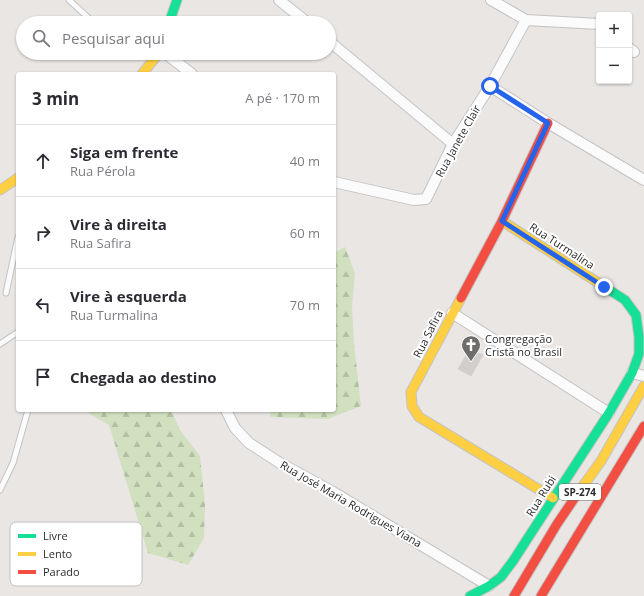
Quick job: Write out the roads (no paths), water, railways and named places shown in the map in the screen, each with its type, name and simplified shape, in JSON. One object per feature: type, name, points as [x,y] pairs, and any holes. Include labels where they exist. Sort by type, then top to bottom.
[{"type":"street","points":[[171,16],[177,0]]},
{"type":"street","points":[[491,0],[526,20],[596,24]]},
{"type":"street","points":[[284,2],[300,16]]},
{"type":"street","name":"Rua Janete Clair","points":[[336,182],[414,200],[426,199],[453,144],[490,86],[526,20]]},
{"type":"street","points":[[336,47],[453,144]]},
{"type":"street","points":[[144,72],[153,60]]},
{"type":"street","points":[[174,60],[189,72]]},
{"type":"street","points":[[490,86],[548,123],[644,180]]},
{"type":"street","name":"Rua Safira","points":[[548,123],[502,221],[411,392],[410,404],[412,411],[419,417],[553,498]]},
{"type":"street","points":[[0,190],[16,179]]},
{"type":"street","name":"Rua Turmalina","points":[[502,221],[625,300],[636,314],[640,338],[638,354],[632,373],[609,413]]},
{"type":"street","points":[[452,313],[609,413]]},
{"type":"street","points":[[632,373],[644,376]]},
{"type":"street","name":"SP-274","points":[[514,596],[557,524],[601,461],[644,386]]},
{"type":"street","name":"Rua José Maria Rodrigues Viana","points":[[227,412],[235,428],[249,443],[280,463],[333,492],[489,586]]},
{"type":"street","name":"Rua Rubi","points":[[470,596],[489,586],[501,577],[513,562],[609,413]]},
{"type":"street","name":"SP-274","points":[[541,596],[644,426]]},
{"type":"lane","points":[[69,0],[86,16]]},
{"type":"lane","points":[[6,293],[16,246]]},
{"type":"lane","points":[[0,344],[16,333]]},
{"type":"lane","points":[[0,490],[13,463],[28,412]]},
{"type":"place","name":"Congregação Cristã no Brasil","points":[[471,362]]}]
